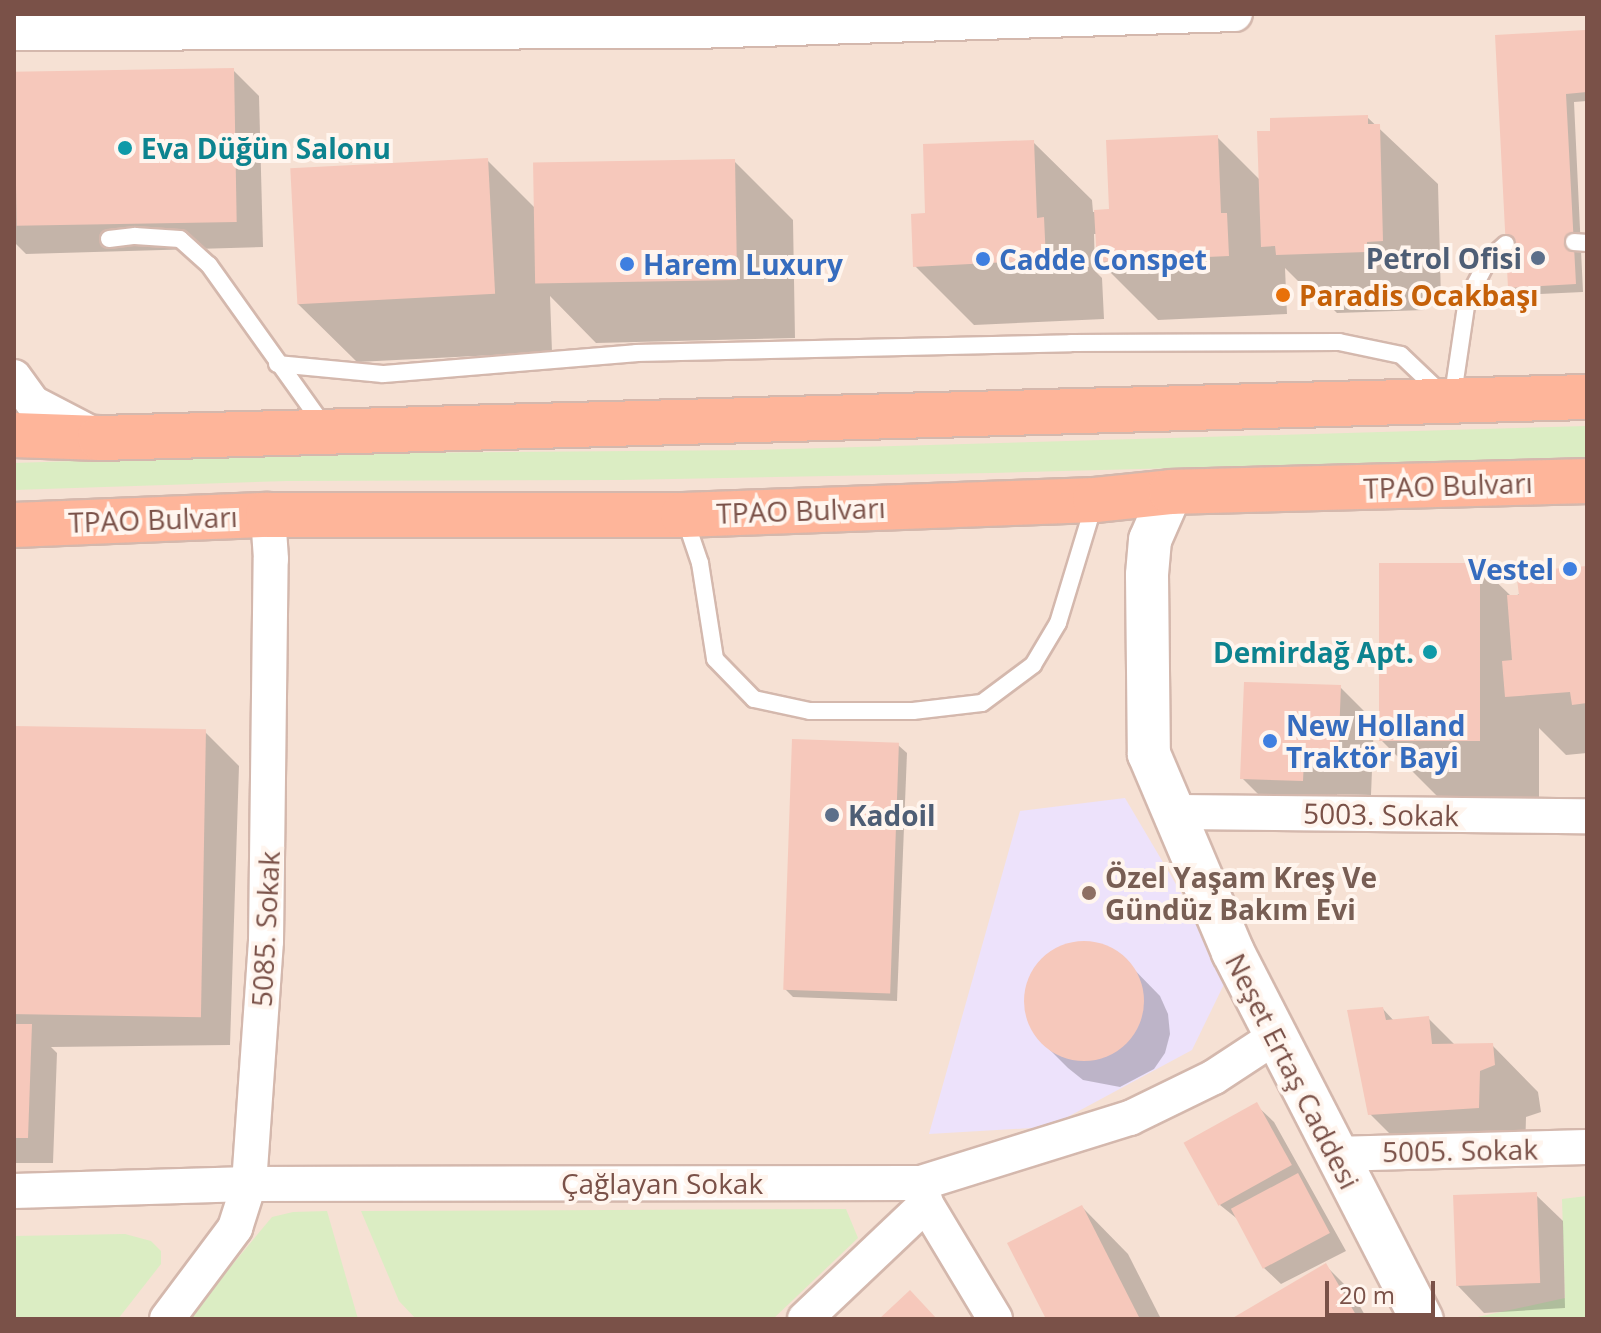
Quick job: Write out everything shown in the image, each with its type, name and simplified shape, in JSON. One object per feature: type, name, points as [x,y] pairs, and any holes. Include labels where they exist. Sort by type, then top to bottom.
[{"type":"highway","points":[[14,435],[100,438],[1587,397]]},
{"type":"highway","name":"TPAO Bulvarı","points":[[14,525],[268,515],[683,515],[1095,500],[1171,492],[1587,481]]},
{"type":"street","points":[[14,33],[695,31],[905,19],[1235,14]]},
{"type":"street","points":[[14,377],[33,403],[100,438]]},
{"type":"street","name":"Neşet Ertaş Caddesi","points":[[1171,492],[1150,540],[1149,754],[1233,952],[1278,1035],[1334,1154],[1422,1319]]},
{"type":"street","name":"5085. Sokak","points":[[167,1319],[235,1228],[249,1184],[266,941],[271,574],[268,515]]},
{"type":"street","name":"5003. Sokak","points":[[1174,812],[1587,816]]},
{"type":"street","name":"Çağlayan Sokak","points":[[14,1191],[249,1184],[923,1194],[1130,1118],[1214,1077],[1278,1035]]},
{"type":"street","name":"5005. Sokak","points":[[1334,1154],[1587,1147]]},
{"type":"street","points":[[805,1319],[923,1194],[995,1319]]},
{"type":"lane","points":[[109,239],[135,236],[180,239],[209,265],[327,431]]},
{"type":"lane","points":[[1452,403],[1467,300],[1488,260],[1506,244]]},
{"type":"lane","points":[[277,364],[383,374],[636,353],[1056,343],[1339,342],[1401,355],[1452,403]]},
{"type":"lane","points":[[683,515],[700,563],[715,659],[754,699],[810,711],[913,711],[982,703],[1033,665],[1058,623],[1095,500]]},
{"type":"shaded area","points":[[14,14],[1587,14],[1587,1319],[14,1319]]},
{"type":"shaded area","name":"Özel Yaşam Kreş Ve Gündüz Bakım Evi","points":[[1125,798],[1229,974],[1192,1050],[1049,1127],[929,1134],[1020,811]]},
{"type":"green space","points":[[1587,426],[1587,457],[992,473],[621,480],[287,481],[14,490],[14,463],[284,454],[754,450]]},
{"type":"green space","points":[[1587,1196],[1587,1319],[1468,1319],[1565,1298],[1562,1199]]},
{"type":"green space","points":[[846,1209],[858,1238],[773,1319],[416,1319],[399,1301],[361,1211]]},
{"type":"green space","points":[[327,1211],[358,1319],[187,1319],[272,1217],[293,1212]]},
{"type":"green space","points":[[125,1234],[151,1241],[161,1251],[161,1264],[118,1319],[14,1319],[14,1236]]},
{"type":"building","points":[[1585,30],[1587,92],[1566,94],[1576,284],[1508,288],[1495,35]]},
{"type":"building","name":"Eva Düğün Salonu","points":[[234,68],[237,222],[17,226],[14,72]]},
{"type":"building","points":[[1368,115],[1368,124],[1380,124],[1383,241],[1367,242],[1367,252],[1276,255],[1275,246],[1261,247],[1257,131],[1270,131],[1270,118]]},
{"type":"building","points":[[1218,135],[1221,213],[1227,213],[1229,256],[1097,262],[1094,210],[1109,209],[1106,140]]},
{"type":"building","points":[[1034,140],[1037,218],[1044,217],[1046,260],[913,267],[911,214],[925,213],[923,144]]},
{"type":"building","points":[[488,158],[495,294],[297,304],[290,168]]},
{"type":"building","points":[[735,159],[737,280],[535,284],[533,163]]},
{"type":"building","name":"Demirdağ Apt.","points":[[1379,563],[1480,563],[1480,741],[1379,741]]},
{"type":"building","points":[[1587,566],[1587,703],[1572,705],[1570,692],[1505,697],[1502,661],[1512,660],[1507,595],[1519,595],[1516,572]]},
{"type":"building","points":[[1244,682],[1341,685],[1338,762],[1304,761],[1303,781],[1240,779]]},
{"type":"building","points":[[14,726],[206,729],[201,1017],[14,1014]]},
{"type":"building","points":[[792,739],[899,743],[890,994],[783,990]]},
{"type":"building","points":[[1084,941],[1107,945],[1127,958],[1140,978],[1144,1001],[1140,1024],[1127,1044],[1107,1057],[1084,1061],[1061,1057],[1041,1044],[1028,1024],[1024,1001],[1028,978],[1041,958],[1061,945]]},
{"type":"building","points":[[1383,1007],[1386,1020],[1429,1016],[1432,1044],[1493,1043],[1495,1065],[1480,1071],[1479,1108],[1368,1115],[1347,1010]]},
{"type":"building","points":[[14,1024],[32,1024],[28,1138],[14,1138]]},
{"type":"building","points":[[1257,1102],[1292,1165],[1218,1206],[1184,1143]]},
{"type":"building","points":[[1298,1173],[1330,1233],[1263,1269],[1231,1209]]},
{"type":"building","points":[[1537,1192],[1540,1283],[1456,1286],[1453,1195]]},
{"type":"building","points":[[1082,1205],[1140,1319],[1046,1319],[1007,1243]]},
{"type":"building","points":[[1326,1263],[1356,1315],[1349,1319],[1231,1319]]},
{"type":"building","points":[[910,1290],[937,1319],[879,1319]]},
{"type":"place","name":"Eva Düğün Salonu","points":[[125,148]]},
{"type":"place","name":"Petrol Ofisi","points":[[1538,258]]},
{"type":"place","name":"Cadde Conspet","points":[[983,259]]},
{"type":"place","name":"Harem Luxury","points":[[627,264]]},
{"type":"place","name":"Paradis Ocakbaşı","points":[[1283,295]]},
{"type":"place","name":"Vestel","points":[[1570,569]]},
{"type":"place","name":"Demirdağ Apt.","points":[[1430,652]]},
{"type":"place","name":"New Holland Traktör Bayi","points":[[1270,741]]},
{"type":"place","name":"Kadoil","points":[[832,815]]},
{"type":"place","name":"Özel Yaşam Kreş Ve Gündüz Bakım Evi","points":[[1089,893]]}]
